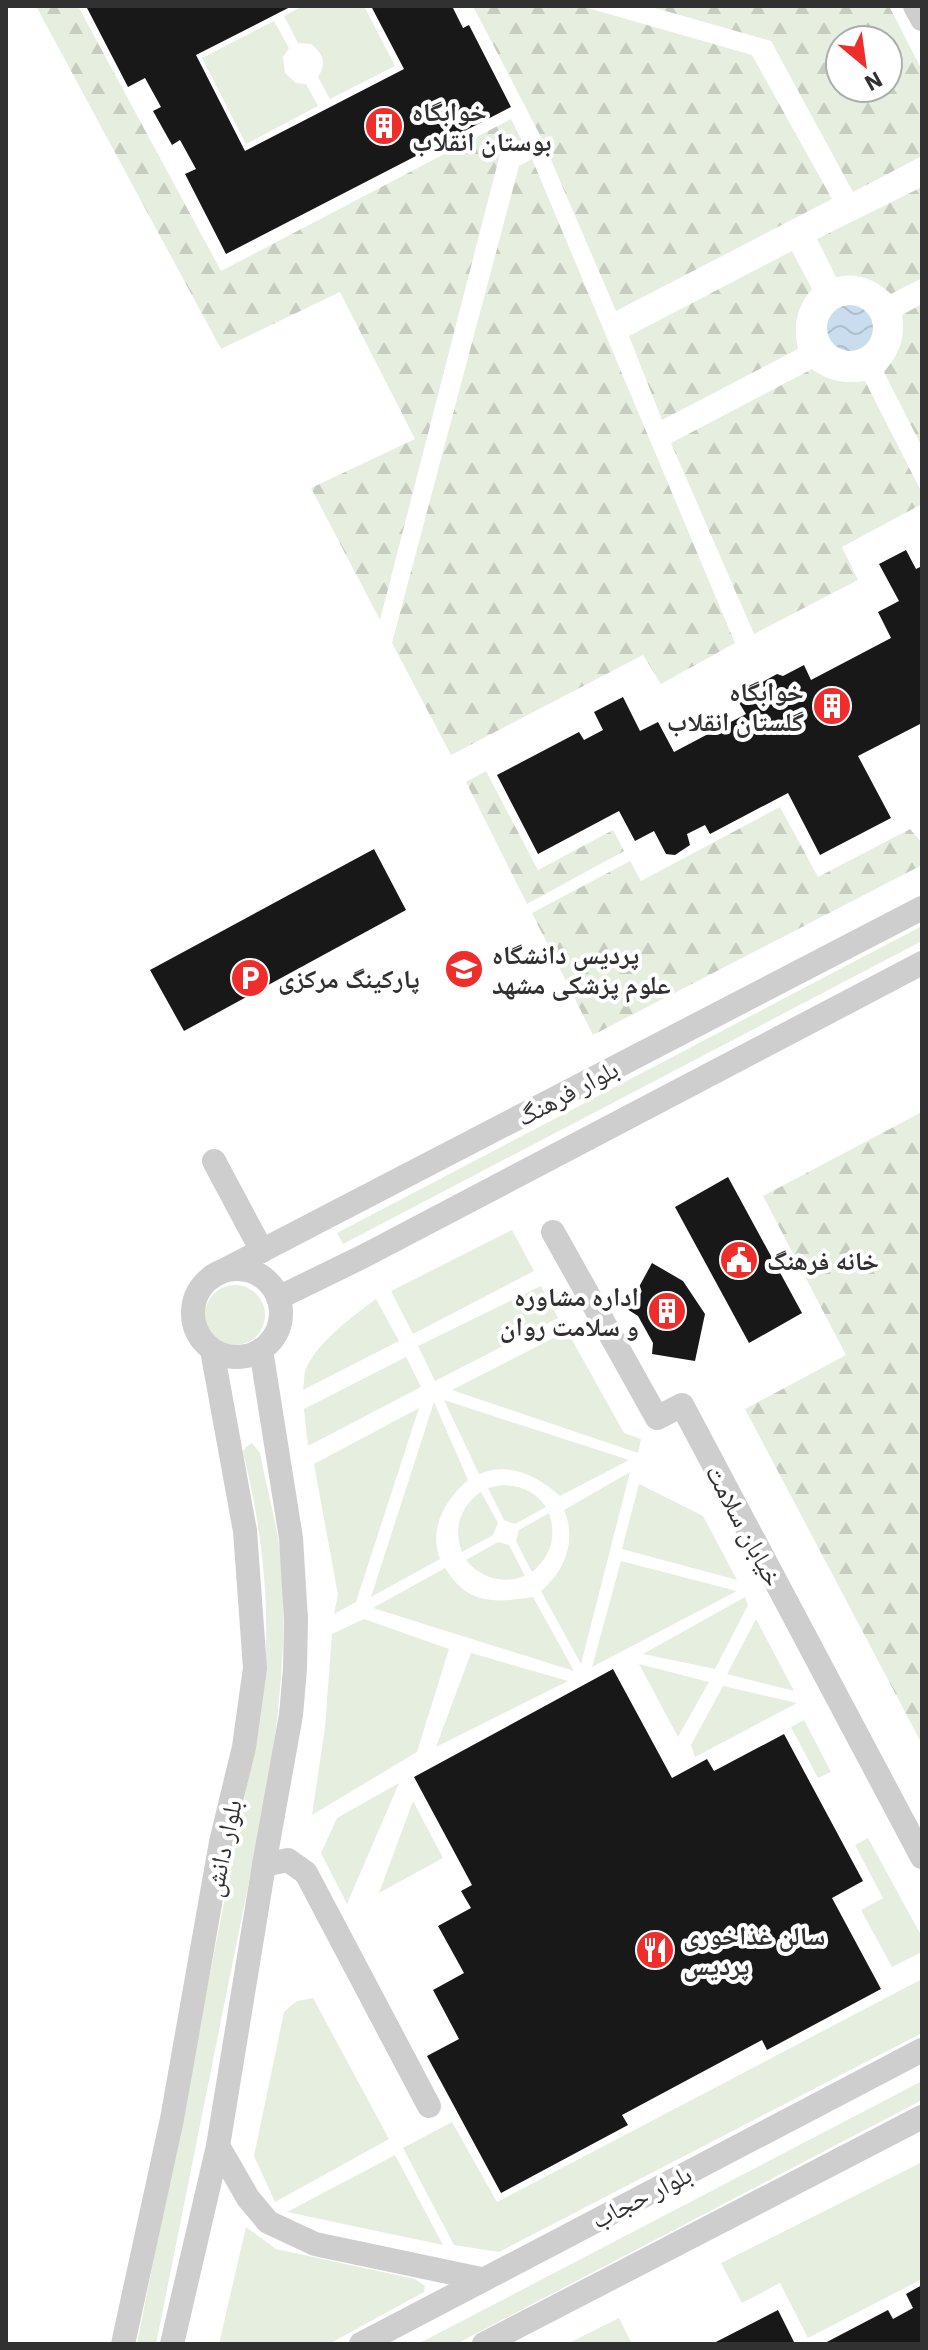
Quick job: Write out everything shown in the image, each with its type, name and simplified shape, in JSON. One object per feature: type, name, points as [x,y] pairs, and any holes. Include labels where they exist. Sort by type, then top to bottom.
[{"type":"lane","points":[[915,6],[922,19]]},
{"type":"lane","name":"بلوار فرهنگ","points":[[213,1276],[922,908]]},
{"type":"lane","name":"بلوار فرهنگ","points":[[278,1298],[364,1256],[922,963]]},
{"type":"lane","points":[[214,1161],[262,1251]]},
{"type":"lane","name":"خیابان سلامت","points":[[553,1232],[657,1418],[682,1405],[922,1857]]},
{"type":"lane","points":[[229,1270],[247,1270],[262,1277],[278,1298],[281,1322],[274,1338],[261,1350],[245,1357],[228,1357],[212,1350],[199,1338],[193,1321],[193,1304],[200,1289],[213,1276],[229,1270]]},
{"type":"lane","name":"بلوار دانش","points":[[123,2344],[172,2119],[221,1842],[244,1747],[255,1668],[245,1531],[212,1350]]},
{"type":"lane","name":"بلوار دانش","points":[[172,2344],[218,2146],[291,1715],[296,1619],[291,1538],[261,1350]]},
{"type":"lane","points":[[269,1833],[288,1860],[306,1873],[429,2106]]},
{"type":"lane","points":[[264,1865],[288,1860]]},
{"type":"lane","name":"بلوار حجاب","points":[[361,2344],[922,2050]]},
{"type":"lane","points":[[484,2344],[922,2117]]},
{"type":"lane","points":[[218,2146],[248,2198],[268,2222],[315,2244],[481,2279]]},
{"type":"green space","points":[[36,6],[78,6],[221,271],[511,119],[522,141],[500,154],[380,620],[311,488],[415,439],[340,292],[221,349]]},
{"type":"green space","points":[[303,6],[364,6],[395,66],[330,99],[318,77],[323,63],[321,55],[311,44],[298,43],[284,16]]},
{"type":"green space","points":[[473,6],[581,6],[752,55],[832,199],[616,311],[542,139]]},
{"type":"green space","points":[[648,6],[889,6],[898,24],[824,24],[824,104],[904,104],[904,35],[922,70],[922,156],[853,192],[771,41]]},
{"type":"green space","points":[[274,21],[289,48],[283,57],[285,73],[296,83],[306,84],[318,106],[246,144],[202,58]]},
{"type":"green space","points":[[532,159],[735,643],[661,684],[643,655],[451,755],[392,643],[519,166]]},
{"type":"green space","points":[[922,187],[922,278],[891,294],[865,278],[851,275],[836,277],[817,239]]},
{"type":"green space","points":[[792,251],[812,289],[802,303],[797,318],[798,349],[662,420],[629,336]]},
{"type":"green space","points":[[922,304],[922,447],[884,372],[900,345],[902,315]]},
{"type":"green space","points":[[812,369],[837,381],[865,381],[922,493],[922,504],[842,547],[858,580],[754,634],[671,443]]},
{"type":"green space","points":[[486,771],[538,870],[613,830],[624,851],[527,904],[466,782]]},
{"type":"green space","points":[[780,807],[818,877],[910,829],[922,843],[922,865],[593,1035],[532,913],[630,861],[641,881]]},
{"type":"green space","points":[[922,926],[922,941],[343,1244],[337,1233]]},
{"type":"green space","points":[[922,1112],[922,1744],[745,1409],[846,1355],[763,1196]]},
{"type":"green space","points":[[512,1230],[534,1271],[413,1334],[391,1291]]},
{"type":"green space","points":[[235,1285],[247,1287],[256,1294],[263,1303],[263,1327],[256,1336],[247,1343],[235,1345],[223,1343],[214,1336],[207,1327],[205,1315],[207,1303],[214,1294],[223,1287]]},
{"type":"green space","points":[[541,1286],[558,1318],[435,1381],[418,1346]]},
{"type":"green space","points":[[376,1299],[399,1341],[303,1390],[305,1371],[317,1351],[336,1331]]},
{"type":"green space","points":[[567,1331],[624,1433],[641,1439],[638,1453],[452,1390]]},
{"type":"green space","points":[[406,1357],[421,1387],[308,1446],[304,1409]]},
{"type":"green space","points":[[444,1400],[629,1460],[560,1496],[533,1477],[512,1470],[490,1470],[479,1474]]},
{"type":"green space","points":[[434,1402],[468,1480],[441,1515],[436,1536],[440,1559],[371,1597]]},
{"type":"green space","points":[[419,1408],[356,1602],[334,1614],[338,1595],[314,1464]]},
{"type":"green space","points":[[252,1443],[260,1453],[282,1568],[283,1649],[273,1755],[156,2344],[137,2344],[256,1740],[266,1648],[266,1599],[254,1500],[243,1452]]},
{"type":"green space","points":[[630,1472],[581,1664],[541,1591],[557,1574],[569,1544],[564,1510]]},
{"type":"green space","points":[[639,1484],[703,1516],[737,1580],[622,1549]]},
{"type":"green space","points":[[502,1485],[527,1490],[546,1507],[515,1524],[504,1520],[488,1488]]},
{"type":"green space","points":[[481,1492],[498,1523],[493,1535],[462,1552],[458,1535],[460,1519],[468,1504]]},
{"type":"green space","points":[[549,1513],[551,1546],[532,1572],[516,1541],[519,1530]]},
{"type":"green space","points":[[498,1542],[509,1545],[525,1576],[508,1580],[493,1578],[479,1572],[466,1560]]},
{"type":"green space","points":[[621,1561],[737,1591],[592,1667]]},
{"type":"green space","points":[[445,1568],[463,1589],[483,1599],[533,1597],[574,1671],[373,1608]]},
{"type":"green space","points":[[745,1597],[748,1605],[715,1669],[643,1654]]},
{"type":"green space","points":[[364,1619],[449,1649],[417,1752],[312,1815],[325,1727],[332,1634]]},
{"type":"green space","points":[[756,1619],[794,1691],[727,1674]]},
{"type":"green space","points":[[471,1653],[568,1681],[436,1747]]},
{"type":"green space","points":[[639,1664],[709,1682],[678,1737]]},
{"type":"green space","points":[[723,1686],[797,1703],[695,1757],[691,1745]]},
{"type":"green space","points":[[804,1720],[831,1772],[818,1778],[791,1727]]},
{"type":"green space","points":[[399,1783],[347,1904],[321,1853],[337,1818]]},
{"type":"green space","points":[[413,1801],[443,1858],[379,1893]]},
{"type":"green space","points":[[868,1838],[922,1937],[922,1952],[892,1967],[861,1910],[883,1898],[855,1845]]},
{"type":"green space","points":[[922,1979],[922,2033],[499,2252],[454,2245],[403,2148],[452,2122],[497,2202]]},
{"type":"green space","points":[[313,1998],[389,2139],[275,2202],[254,2156],[284,2012],[297,2001]]},
{"type":"green space","points":[[922,2081],[922,2100],[456,2344],[418,2344]]},
{"type":"green space","points":[[395,2155],[443,2245],[287,2212]]},
{"type":"green space","points":[[922,2162],[922,2279],[808,2338],[780,2283],[742,2303],[721,2263]]},
{"type":"green space","points":[[246,2227],[276,2249],[415,2279],[425,2286],[424,2292],[329,2344],[219,2344]]},
{"type":"green space","points":[[619,2318],[632,2344],[567,2344]]},
{"type":"water","points":[[850,305],[867,311],[873,328],[867,345],[850,351],[833,345],[827,328],[833,311]]},
{"type":"building","name":"خوابگاه بوستان انقلاب","points":[[86,6],[292,6],[196,55],[245,151],[404,69],[371,6],[452,6],[463,28],[469,25],[511,107],[226,254],[185,174],[196,169],[180,140],[172,145],[153,111],[161,107],[145,78],[128,87]]},
{"type":"building","name":"خوابگاه گلستان انقلاب","points":[[906,550],[916,569],[922,566],[922,723],[858,756],[891,818],[820,855],[788,793],[710,834],[705,825],[687,834],[690,845],[675,855],[666,854],[654,831],[635,841],[619,811],[538,854],[497,775],[579,732],[584,740],[603,730],[594,712],[623,697],[640,731],[658,722],[674,752],[746,714],[738,701],[777,674],[783,676],[804,665],[811,680],[891,638],[878,612],[899,601],[879,564]]},
{"type":"building","points":[[374,849],[406,910],[184,1031],[150,970]]},
{"type":"building","name":"خانه فرهنگ","points":[[728,1177],[802,1313],[749,1343],[675,1207]]},
{"type":"building","name":"اداره مشاوره و سلامت روان","points":[[652,1263],[683,1281],[705,1314],[695,1361],[652,1354],[653,1343],[638,1316],[627,1309]]},
{"type":"building","name":"سالن غذاخوری پردیس","points":[[613,1669],[672,1778],[707,1759],[714,1771],[784,1734],[863,1881],[832,1898],[881,1989],[767,2050],[762,2040],[622,2115],[628,2125],[501,2193],[427,2056],[459,2039],[433,1990],[464,1973],[438,1926],[471,1908],[461,1891],[472,1885],[414,1777]]},
{"type":"building","points":[[922,2285],[922,2344],[823,2344],[888,2310],[893,2319],[913,2308],[906,2294]]},
{"type":"building","points":[[778,2310],[795,2344],[712,2344]]},
{"type":"place","name":"خوابگاه بوستان انقلاب","points":[[384,126]]},
{"type":"place","name":"خوابگاه گلستان انقلاب","points":[[832,706]]},
{"type":"place","name":"پردیس دانشگاه علوم پزشکی مشهد","points":[[464,969]]},
{"type":"place","name":"پارکینگ مرکزی","points":[[250,978]]},
{"type":"place","name":"خانه فرهنگ","points":[[739,1260]]},
{"type":"place","name":"اداره مشاوره و سلامت روان","points":[[667,1311]]},
{"type":"place","name":"سالن غذاخوری پردیس","points":[[655,1950]]}]
